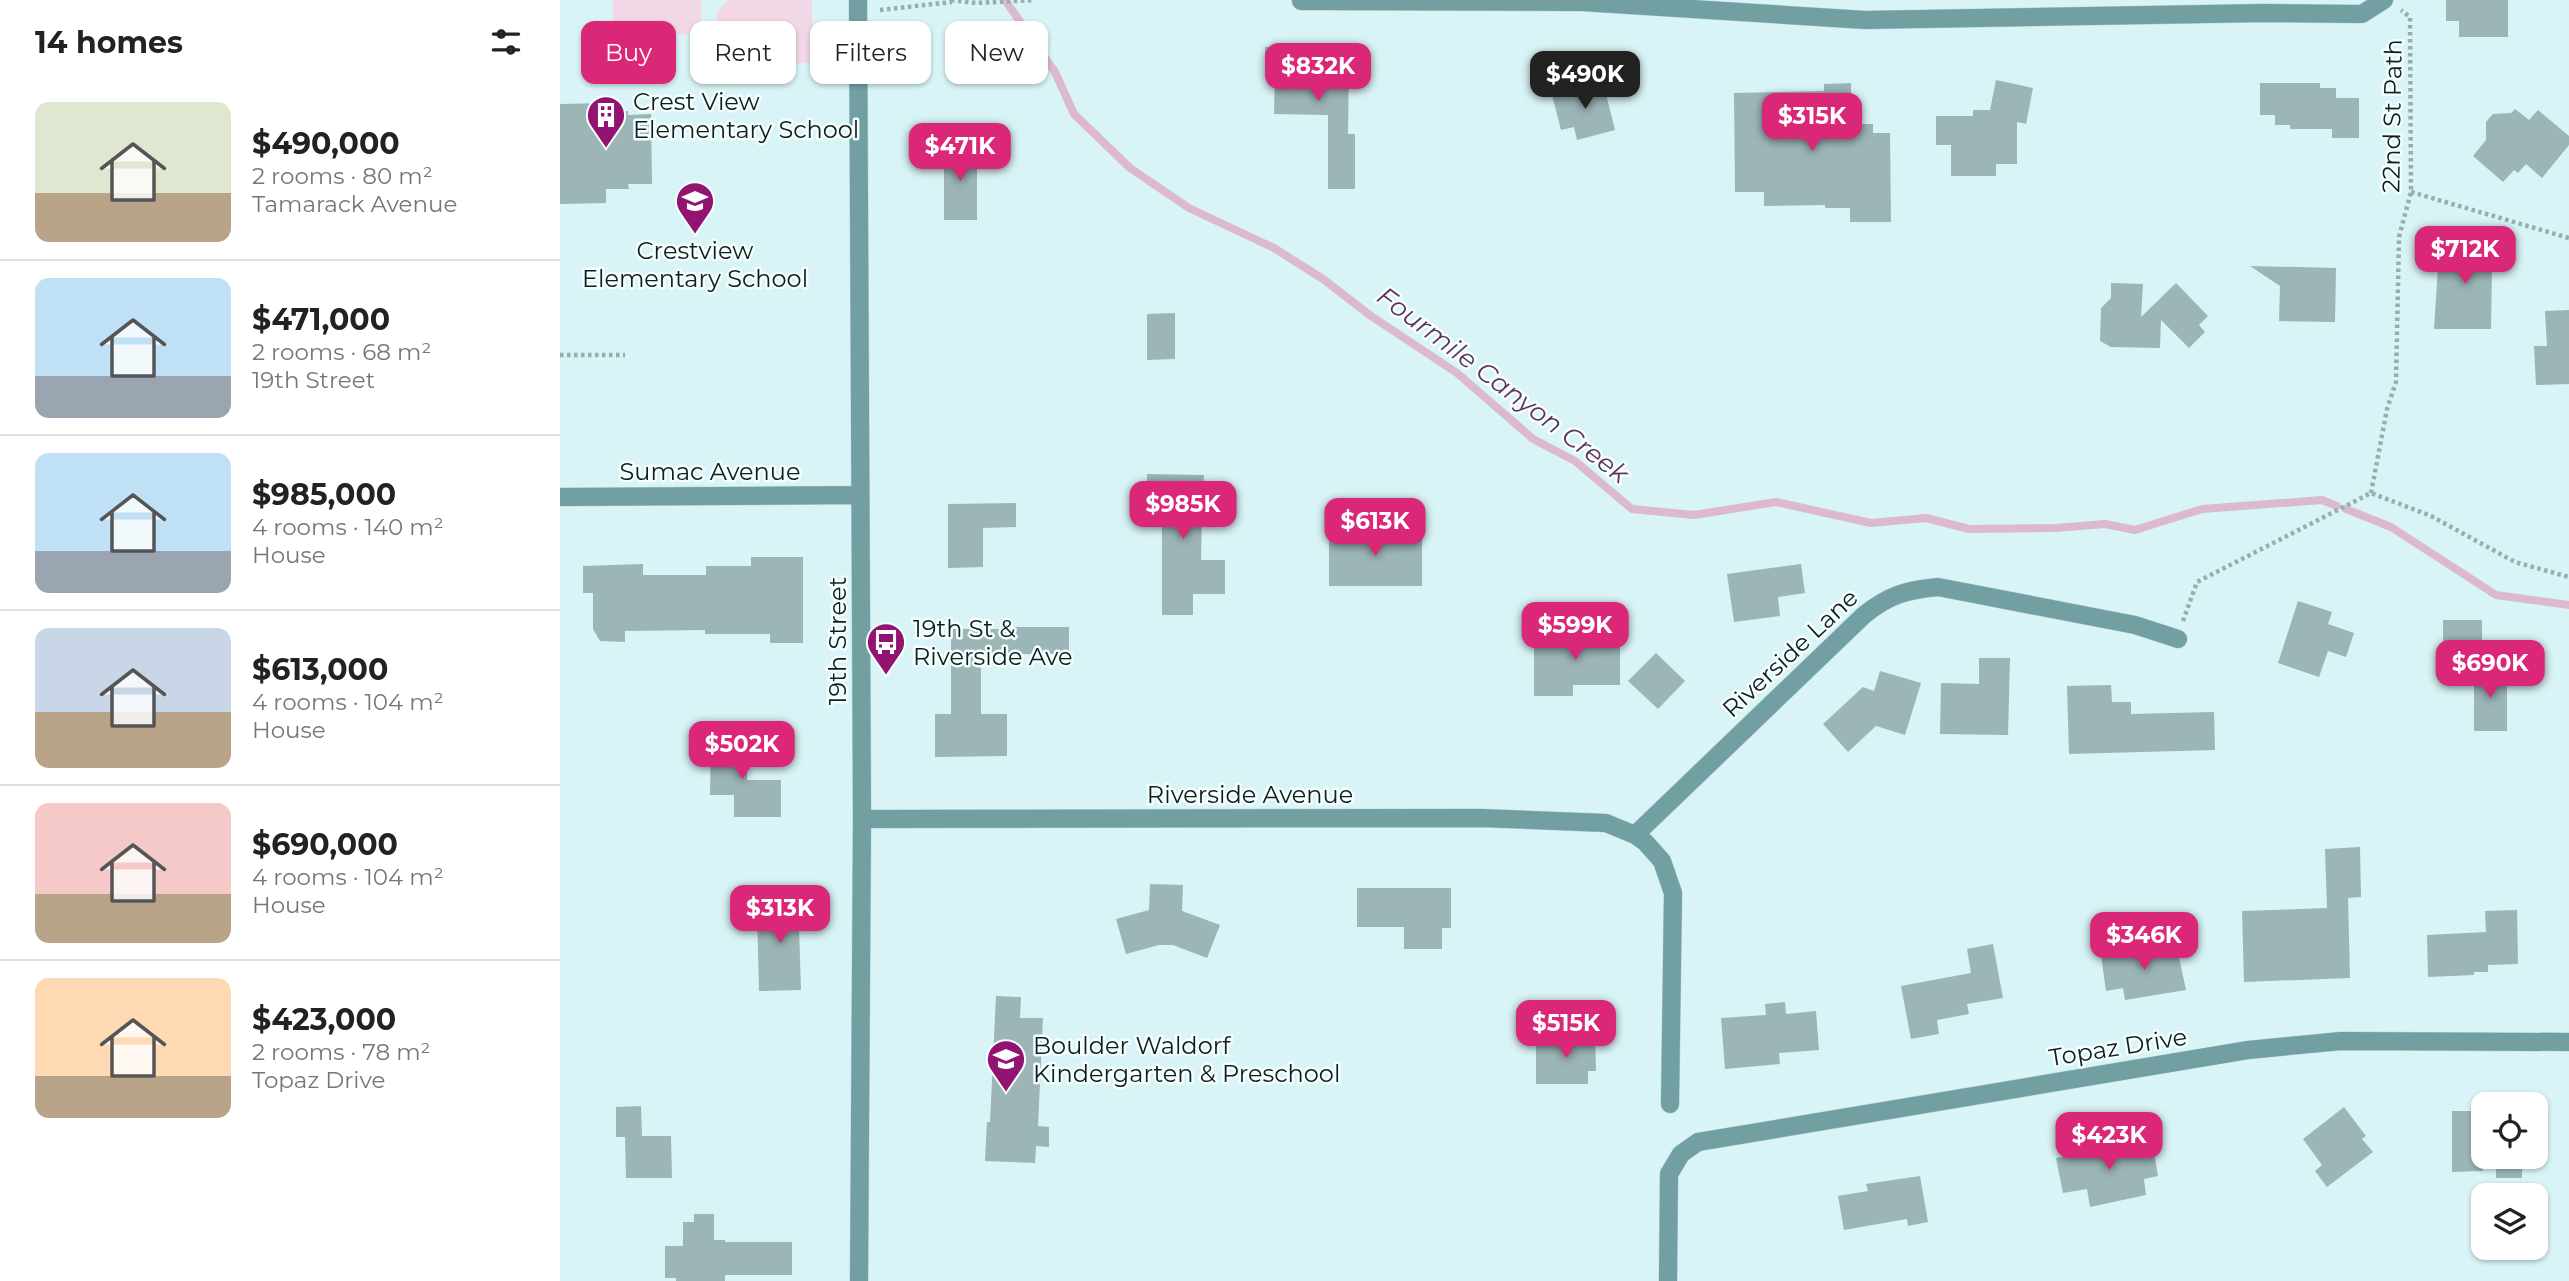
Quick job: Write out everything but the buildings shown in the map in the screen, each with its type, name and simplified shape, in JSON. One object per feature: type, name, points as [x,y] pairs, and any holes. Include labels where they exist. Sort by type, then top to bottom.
[{"type":"street","name":"19th Street","points":[[858,0],[862,819],[859,1281]]},
{"type":"street","points":[[1301,1],[1582,2],[1865,20],[2264,13],[2362,14],[2389,3]]},
{"type":"street","name":"Sumac Avenue","points":[[560,496],[860,495]]},
{"type":"street","name":"Riverside Lane","points":[[1635,835],[1864,615],[1883,600],[1909,590],[1938,587],[2135,625],[2178,639]]},
{"type":"street","name":"Riverside Avenue","points":[[862,819],[1481,818],[1606,823],[1635,835]]},
{"type":"street","points":[[1635,835],[1662,861],[1673,893],[1670,1104]]},
{"type":"street","name":"Topaz Drive","points":[[1668,1281],[1669,1174],[1681,1154],[1698,1142],[2248,1050],[2341,1041],[2569,1042]]},
{"type":"path","points":[[880,10],[952,1],[976,3],[1035,0]]},
{"type":"path","name":"22nd St Path","points":[[2371,493],[2387,409],[2396,382],[2399,237],[2411,192],[2410,17],[2389,3]]},
{"type":"path","points":[[2411,192],[2569,238]]},
{"type":"path","points":[[560,355],[625,355]]},
{"type":"path","points":[[2178,639],[2197,582],[2371,493],[2431,516],[2515,562],[2569,577]]},
{"type":"shaded area","points":[[613,0],[701,0],[702,21],[690,21],[690,34],[676,34],[676,21],[613,21]]},
{"type":"shaded area","points":[[728,0],[812,0],[810,63],[796,63],[796,21],[717,21],[717,12]]},
{"type":"waterway","name":"Fourmile Canyon Creek","points":[[1005,0],[1055,72],[1074,114],[1130,168],[1189,208],[1274,248],[1323,279],[1371,316],[1457,373],[1533,439],[1575,461],[1632,509],[1694,515],[1776,502],[1871,523],[1926,518],[1969,529],[2055,528],[2105,524],[2135,530],[2202,509],[2322,500],[2337,506]]},
{"type":"waterway","name":"Fourmile Canyon Creek","points":[[2346,509],[2391,527],[2496,595],[2569,605]]},
{"type":"place","name":"Crest View Elementary School","points":[[606,149]]},
{"type":"place","name":"Crestview Elementary School","points":[[695,235]]},
{"type":"place","name":"19th St & Riverside Ave","points":[[886,676]]},
{"type":"place","name":"Boulder Waldorf Kindergarten & Preschool","points":[[1006,1093]]}]
